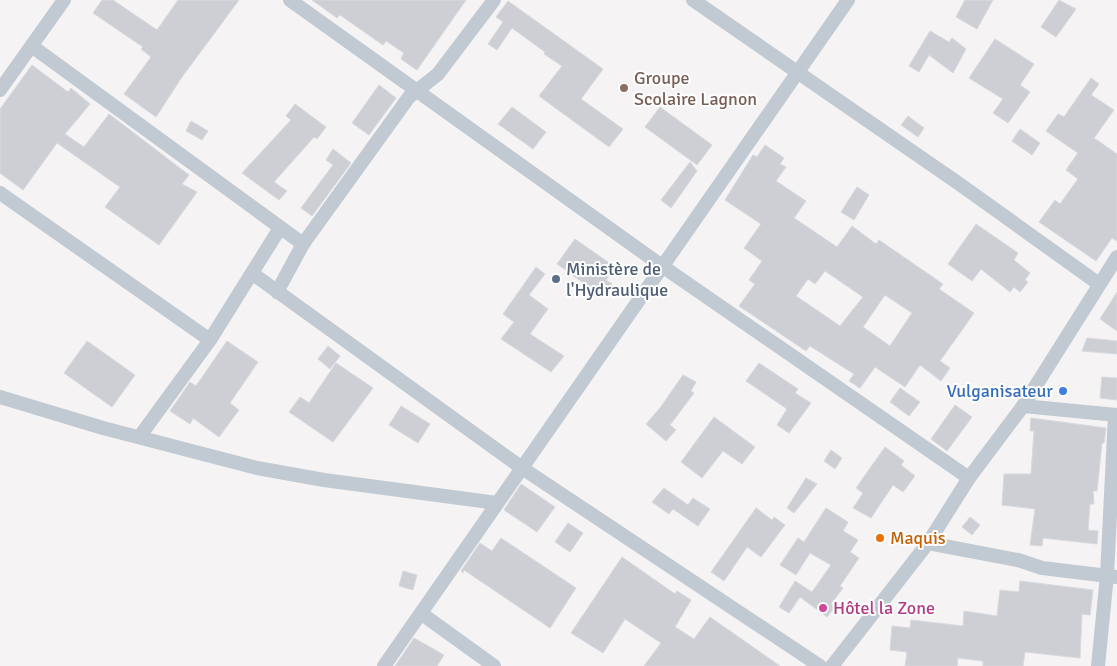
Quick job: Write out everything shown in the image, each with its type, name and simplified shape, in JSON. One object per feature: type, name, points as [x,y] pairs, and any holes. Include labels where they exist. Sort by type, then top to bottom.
[{"type":"street","points":[[0,90],[33,47],[64,0]]},
{"type":"street","points":[[290,0],[662,266],[969,478]]},
{"type":"street","points":[[277,292],[303,244],[417,89],[438,74],[494,0]]},
{"type":"street","points":[[693,0],[1099,284]]},
{"type":"street","points":[[384,666],[848,0]]},
{"type":"street","points":[[33,47],[303,244]]},
{"type":"street","points":[[0,193],[210,340]]},
{"type":"street","points":[[140,436],[210,340],[280,228]]},
{"type":"street","points":[[832,666],[928,544],[969,478],[1023,406],[1099,284],[1116,261]]},
{"type":"street","points":[[252,274],[522,468],[820,666]]},
{"type":"street","points":[[0,397],[103,428],[140,436],[257,468],[324,480],[497,503]]},
{"type":"street","points":[[1023,406],[1116,415],[1112,576],[1098,666]]},
{"type":"street","points":[[928,544],[1018,560],[1042,568],[1112,576]]},
{"type":"street","points":[[422,614],[494,666]]},
{"type":"building","points":[[102,0],[113,0],[157,30],[178,0],[239,0],[182,77],[156,117],[124,94],[151,57],[141,49],[143,47],[93,13]]},
{"type":"building","points":[[312,0],[466,0],[417,70],[401,59],[404,53],[386,41],[383,45],[340,15],[337,18]]},
{"type":"building","points":[[965,0],[993,0],[977,29],[956,17]]},
{"type":"building","points":[[1059,0],[1076,9],[1056,37],[1041,27]]},
{"type":"building","points":[[508,1],[603,69],[581,99],[623,129],[609,147],[539,96],[562,66],[512,28],[497,50],[488,44],[503,22],[496,17]]},
{"type":"building","points":[[930,31],[949,42],[952,38],[966,49],[953,73],[929,55],[919,72],[909,66]]},
{"type":"building","points":[[995,39],[1034,64],[1020,85],[1030,92],[1008,123],[993,113],[1003,99],[969,78]]},
{"type":"building","points":[[32,65],[68,92],[71,88],[90,104],[65,134],[84,147],[109,114],[189,175],[182,184],[197,192],[159,245],[105,207],[120,187],[57,143],[23,190],[0,173],[0,109]]},
{"type":"building","points":[[1091,78],[1099,84],[1091,95],[1114,110],[1094,138],[1117,154],[1117,241],[1112,238],[1096,261],[1039,222],[1055,200],[1060,204],[1078,179],[1066,170],[1078,153],[1046,131],[1058,114],[1064,117]]},
{"type":"building","points":[[379,85],[396,98],[369,135],[352,123]]},
{"type":"building","points":[[295,104],[326,127],[317,139],[314,137],[274,182],[287,191],[279,200],[242,173],[291,120],[286,116]]},
{"type":"building","points":[[512,107],[546,132],[533,149],[498,124]]},
{"type":"building","points":[[660,107],[712,145],[697,165],[645,127]]},
{"type":"building","points":[[908,116],[924,128],[918,137],[901,125]]},
{"type":"building","points":[[191,121],[208,131],[202,140],[186,131]]},
{"type":"building","points":[[1020,129],[1040,143],[1032,155],[1012,141]]},
{"type":"building","points":[[765,145],[784,158],[780,164],[786,167],[776,181],[806,201],[794,218],[837,247],[852,226],[876,244],[879,240],[943,284],[939,289],[974,313],[940,361],[950,368],[941,381],[920,365],[905,387],[875,367],[860,388],[849,381],[854,374],[810,346],[806,351],[739,306],[755,284],[749,280],[762,261],[744,248],[761,224],[725,200],[753,155],[757,157]],"holes":[[[825,271],[863,297],[840,326],[796,296],[808,279],[815,284]],[[885,295],[912,313],[890,346],[863,327]]]},
{"type":"building","points":[[333,149],[351,163],[312,216],[301,208],[333,165],[326,160]]},
{"type":"building","points":[[690,162],[697,171],[671,208],[661,200]]},
{"type":"building","points":[[857,187],[869,195],[854,220],[841,212]]},
{"type":"building","points":[[976,224],[1018,253],[1014,260],[1030,273],[1025,280],[1028,282],[1020,292],[1014,287],[1010,292],[981,269],[972,281],[948,264]]},
{"type":"building","points":[[575,239],[615,267],[606,280],[612,284],[603,297],[557,264]]},
{"type":"building","points":[[536,267],[545,274],[529,295],[548,309],[530,334],[564,356],[551,372],[501,339],[514,322],[503,314]]},
{"type":"building","points":[[1117,292],[1117,331],[1100,319]]},
{"type":"building","points":[[1087,338],[1117,341],[1117,354],[1082,351]]},
{"type":"building","points":[[87,341],[135,375],[112,407],[64,373]]},
{"type":"building","points":[[227,341],[258,362],[230,403],[239,410],[219,437],[193,418],[190,424],[170,411],[190,382],[196,386]]},
{"type":"building","points":[[328,346],[340,356],[330,369],[318,359]]},
{"type":"building","points":[[336,363],[373,388],[333,442],[289,412],[300,397],[309,403]]},
{"type":"building","points":[[759,363],[798,389],[795,393],[811,403],[789,433],[777,425],[787,409],[746,381]]},
{"type":"building","points":[[683,375],[696,382],[691,391],[694,393],[670,425],[676,430],[666,441],[646,424],[660,408]]},
{"type":"building","points":[[1102,377],[1117,378],[1117,400],[1100,398]]},
{"type":"building","points":[[900,388],[920,402],[909,416],[890,402]]},
{"type":"building","points":[[955,405],[972,417],[947,451],[931,439]]},
{"type":"building","points":[[401,406],[430,424],[418,443],[389,425]]},
{"type":"building","points":[[714,417],[755,447],[742,464],[723,451],[702,478],[681,462]]},
{"type":"building","points":[[1031,418],[1106,428],[1104,443],[1102,443],[1097,491],[1093,491],[1094,504],[1090,504],[1088,530],[1098,531],[1097,544],[1043,538],[1042,546],[1030,545],[1035,509],[1002,505],[1004,474],[1031,474],[1034,431],[1030,431]]},
{"type":"building","points":[[885,447],[904,461],[901,465],[915,476],[903,492],[893,485],[871,518],[853,508],[863,493],[856,488]]},
{"type":"building","points":[[831,450],[842,458],[835,469],[824,461]]},
{"type":"building","points":[[806,478],[817,484],[794,513],[787,508]]},
{"type":"building","points":[[521,484],[555,507],[537,532],[504,510]]},
{"type":"building","points":[[664,488],[688,505],[693,498],[710,509],[698,526],[673,509],[669,514],[652,502]]},
{"type":"building","points":[[756,508],[772,520],[774,517],[785,525],[761,557],[747,547],[724,581],[711,572]]},
{"type":"building","points":[[826,508],[848,522],[843,531],[858,540],[850,552],[859,558],[840,586],[843,588],[831,604],[835,607],[827,617],[800,597],[789,613],[779,607],[795,581],[812,592],[831,565],[810,553],[796,575],[780,565],[798,538],[804,542]]},
{"type":"building","points":[[970,517],[980,525],[972,535],[962,527]]},
{"type":"building","points":[[568,523],[583,533],[570,552],[555,542]]},
{"type":"building","points":[[501,538],[576,588],[550,628],[464,570],[463,573],[461,571],[480,543],[492,551]]},
{"type":"building","points":[[622,557],[675,594],[677,591],[691,600],[675,627],[694,639],[710,617],[780,666],[644,666],[661,643],[625,619],[603,653],[571,633]]},
{"type":"building","points":[[403,571],[417,575],[413,590],[399,586]]},
{"type":"building","points":[[1020,581],[1093,590],[1090,615],[1082,614],[1080,658],[1025,652],[1023,666],[983,666],[983,661],[958,658],[957,666],[905,666],[907,652],[890,650],[892,626],[910,628],[911,620],[963,626],[964,611],[997,616],[1000,590],[1019,592]]},
{"type":"building","points":[[414,638],[444,655],[437,666],[395,666]]},
{"type":"place","name":"Groupe Scolaire Lagnon","points":[[624,88]]},
{"type":"place","name":"Ministère de l'Hydraulique","points":[[556,279]]},
{"type":"place","name":"Vulganisateur","points":[[1063,391]]},
{"type":"place","name":"Maquis","points":[[880,538]]},
{"type":"place","name":"Hôtel la Zone","points":[[823,608]]}]
